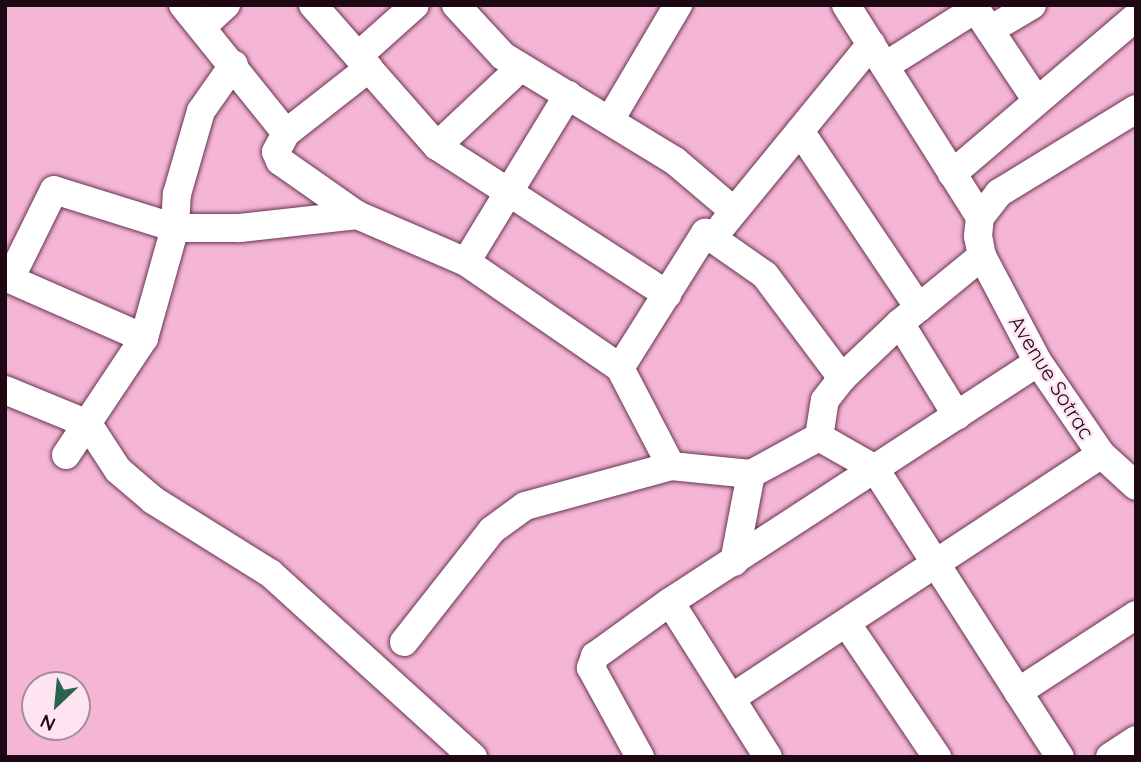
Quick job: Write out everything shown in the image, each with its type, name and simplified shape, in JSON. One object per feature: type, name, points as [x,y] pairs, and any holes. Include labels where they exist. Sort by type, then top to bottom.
[{"type":"street","points":[[183,5],[234,64],[286,133]]},
{"type":"street","points":[[202,27],[226,5]]},
{"type":"street","points":[[313,5],[437,146],[667,294]]},
{"type":"street","points":[[415,5],[364,62],[286,133],[276,152],[280,161],[357,215],[466,262],[620,368],[671,466]]},
{"type":"street","points":[[456,5],[503,56],[675,161],[734,211]]},
{"type":"street","points":[[610,120],[678,5]]},
{"type":"street","points":[[846,5],[980,217],[999,193],[1136,109]]},
{"type":"street","points":[[712,237],[800,131],[878,55],[979,15],[1032,5]]},
{"type":"street","points":[[979,15],[1037,101]]},
{"type":"street","points":[[952,174],[1136,17]]},
{"type":"street","points":[[66,455],[144,338],[175,229],[177,194],[201,111],[234,64]]},
{"type":"street","points":[[437,146],[521,67]]},
{"type":"street","points":[[466,262],[568,95]]},
{"type":"street","points":[[800,131],[910,315],[957,416]]},
{"type":"street","points":[[144,338],[8,278],[54,190],[175,229],[240,228],[357,215]]},
{"type":"street","name":"Avenue Sotrac","points":[[980,217],[982,256],[1038,362],[1101,454],[1136,486]]},
{"type":"street","points":[[620,368],[705,233],[765,275],[842,378]]},
{"type":"street","points":[[819,437],[825,400],[842,378],[910,315],[982,256]]},
{"type":"street","points":[[640,757],[591,668],[595,656],[670,602],[1038,362]]},
{"type":"street","points":[[5,390],[88,424],[118,470],[153,500],[271,573],[473,757]]},
{"type":"street","points":[[819,437],[875,470],[1060,757]]},
{"type":"street","points":[[404,642],[492,530],[525,506],[671,466],[751,474],[819,437]]},
{"type":"street","points":[[733,697],[1101,454]]},
{"type":"street","points":[[734,562],[751,474]]},
{"type":"street","points":[[670,602],[733,697],[768,757]]},
{"type":"street","points":[[1018,692],[1136,615]]},
{"type":"street","points":[[847,624],[929,754]]},
{"type":"street","points":[[1110,757],[1136,740]]}]
